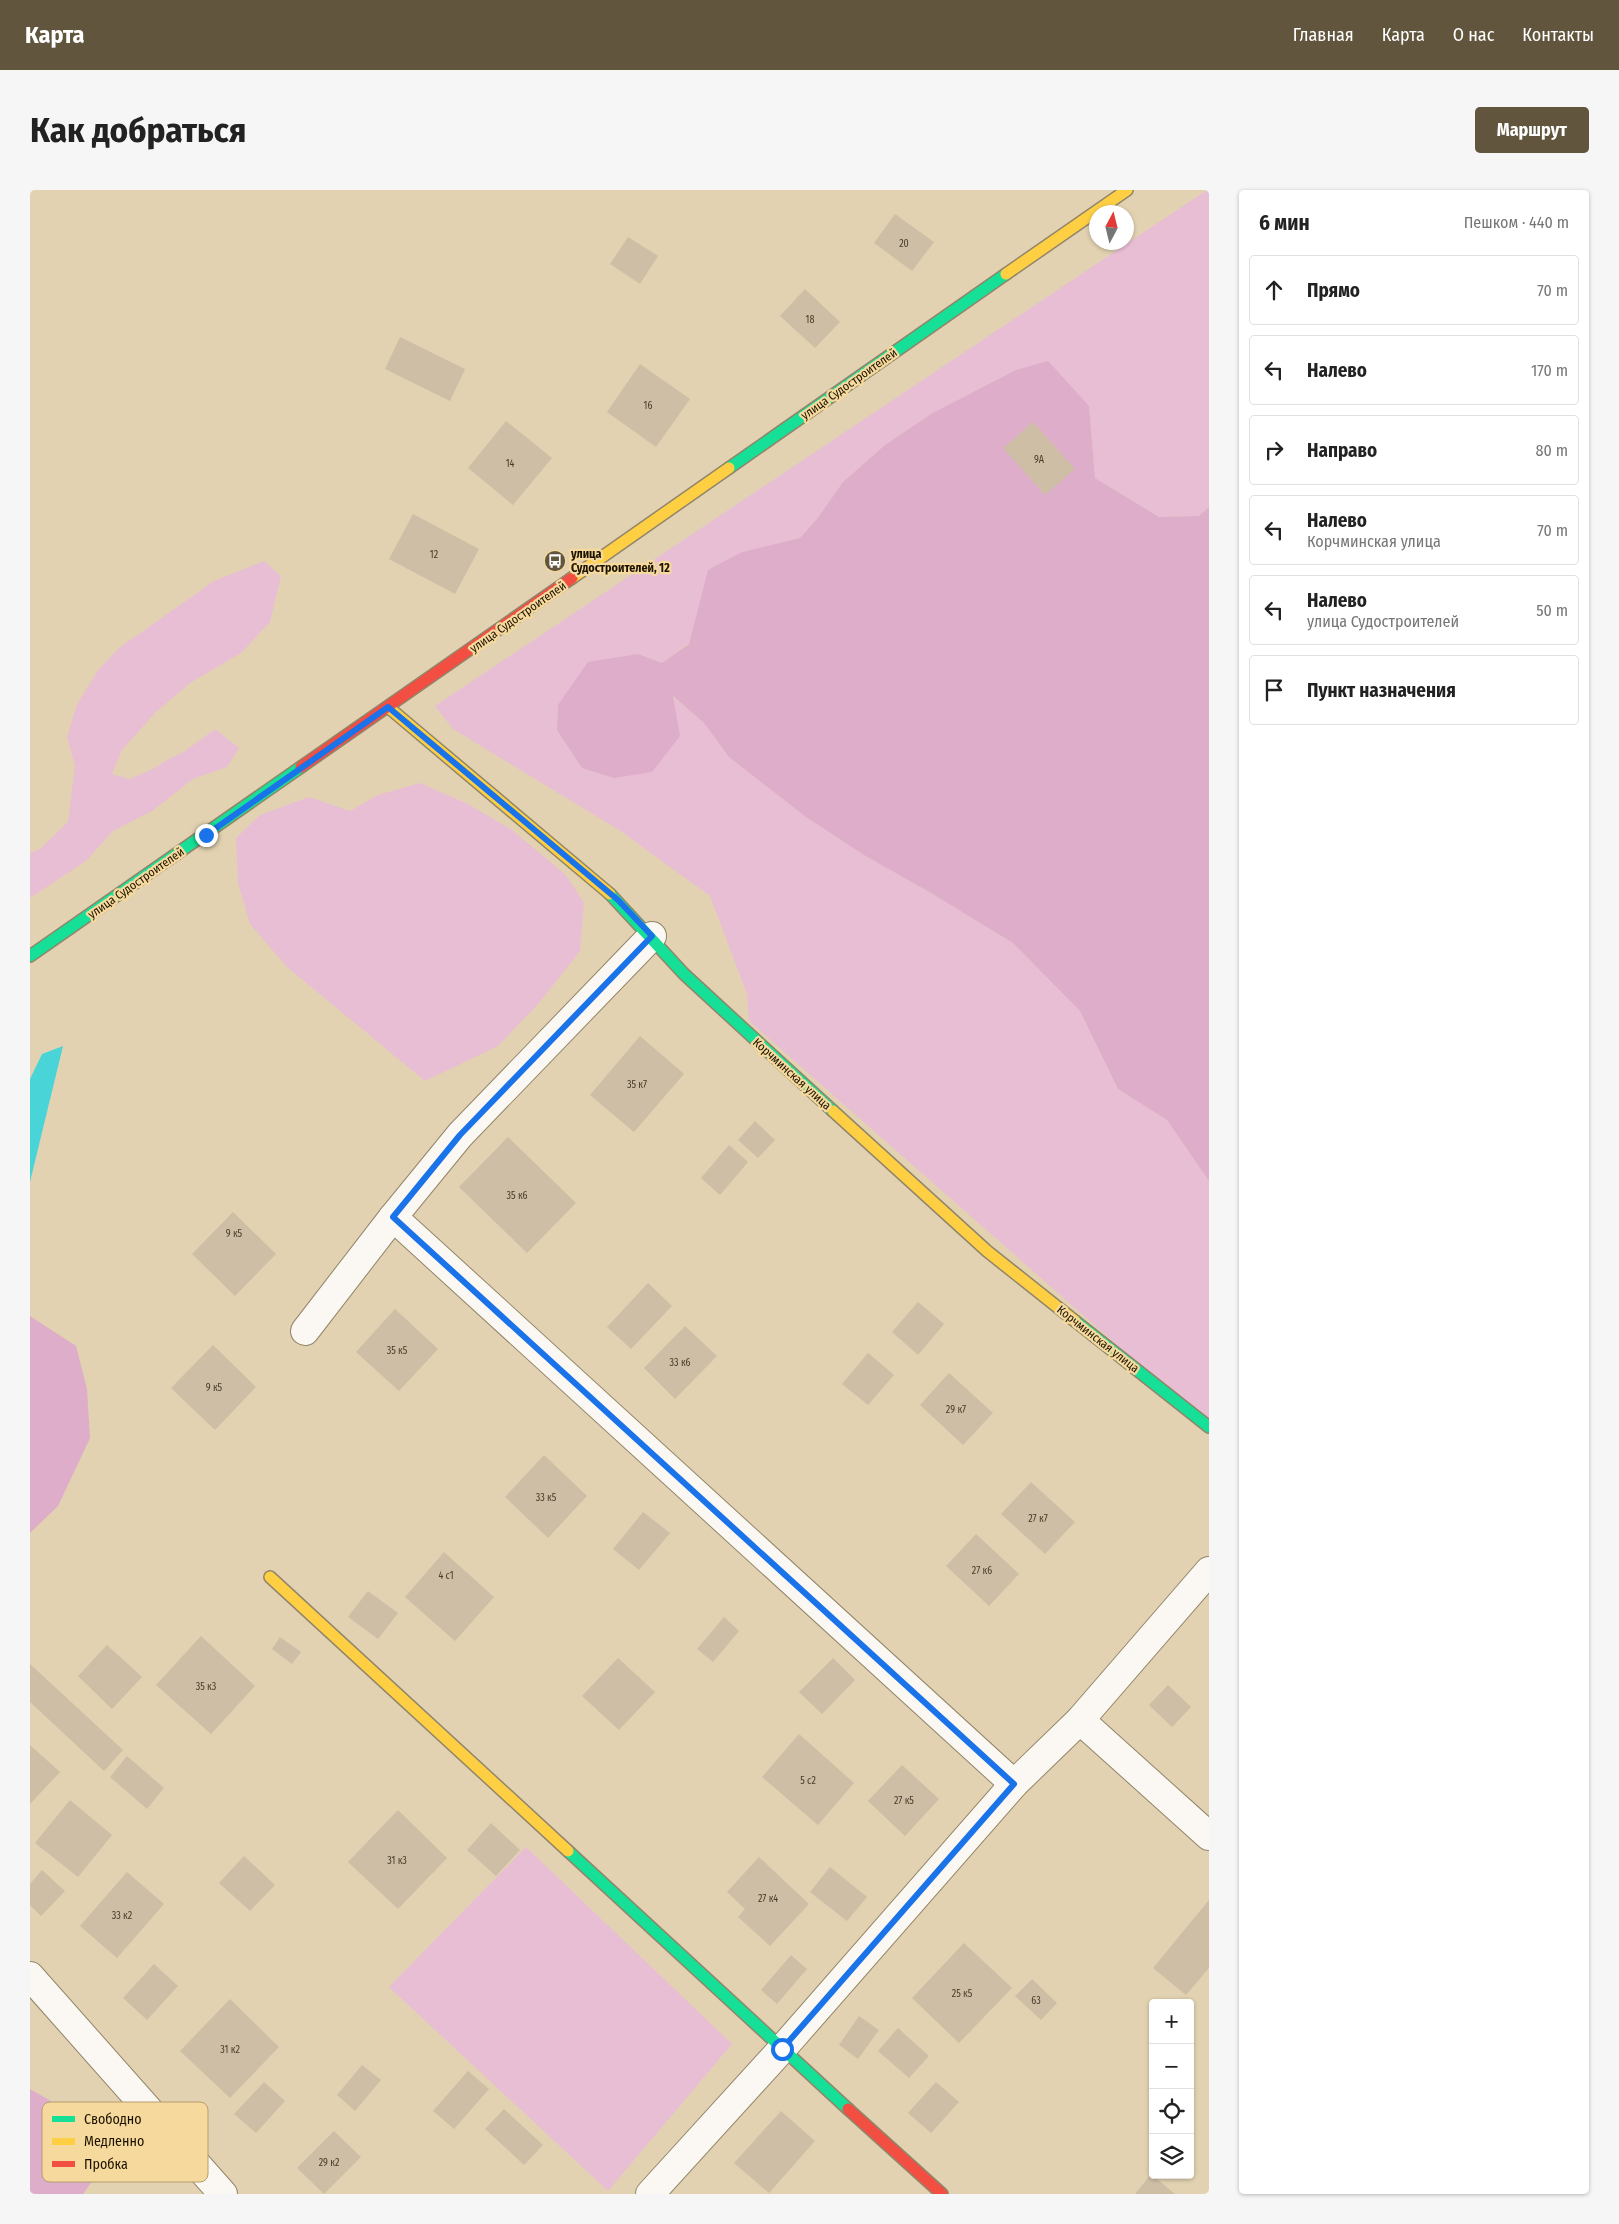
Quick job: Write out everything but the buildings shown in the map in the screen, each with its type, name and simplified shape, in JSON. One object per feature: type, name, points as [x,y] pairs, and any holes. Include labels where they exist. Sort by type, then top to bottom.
[{"type":"street","name":"улица Судостроителей","points":[[30,956],[1127,190]]},
{"type":"street","name":"Корчминская улица","points":[[388,707],[618,900],[684,974],[987,1251],[1209,1427]]},
{"type":"street","points":[[305,1331],[393,1217],[460,1135],[652,936]]},
{"type":"street","points":[[393,1217],[1014,1784]]},
{"type":"street","points":[[650,2194],[782,2049],[1014,1784],[1080,1720],[1209,1572]]},
{"type":"street","points":[[270,1577],[942,2194]]},
{"type":"street","points":[[1080,1720],[1209,1836]]},
{"type":"street","points":[[30,1976],[142,2102]]},
{"type":"street","points":[[208,2177],[223,2194]]},
{"type":"shaded area","points":[[1209,190],[1209,507],[1199,516],[1159,517],[1095,478],[1089,406],[931,414],[885,445],[843,482],[817,519],[800,538],[742,552],[709,570],[689,643],[662,663],[638,654],[558,705],[557,729],[582,768],[672,696],[704,723],[729,757],[806,817],[864,855],[1013,943],[1080,1011],[1118,1089],[1167,1120],[1209,1181],[1209,1426],[749,1021],[747,994],[710,896],[619,830],[453,729],[435,706],[1117,250],[1134,250],[1134,239]]},
{"type":"shaded area","points":[[1048,361],[1089,406],[1095,478],[1159,517],[1199,516],[1209,507],[1209,1181],[1167,1120],[1118,1089],[1080,1011],[1013,943],[864,855],[806,817],[729,757],[704,723],[673,696],[680,736],[652,772],[614,778],[582,768],[557,730],[558,705],[588,662],[638,654],[662,663],[689,644],[708,570],[742,552],[800,538],[817,519],[843,482],[885,445],[931,414],[1016,370]]},
{"type":"shaded area","points":[[264,561],[281,576],[270,622],[241,653],[190,683],[156,712],[122,750],[112,774],[130,779],[155,768],[185,751],[215,729],[239,748],[227,767],[193,779],[152,811],[113,831],[86,861],[30,898],[30,853],[40,849],[68,822],[75,766],[67,737],[77,704],[99,669],[119,648],[214,581]]},
{"type":"shaded area","points":[[420,783],[468,804],[512,830],[566,875],[584,903],[580,951],[539,1003],[498,1046],[425,1081],[287,967],[250,924],[238,883],[236,838],[260,815],[309,797],[350,811],[378,795]]},
{"type":"shaded area","points":[[30,1316],[76,1346],[87,1389],[90,1438],[58,1506],[30,1533]]},
{"type":"shaded area","points":[[526,1847],[732,2044],[608,2191],[389,1987]]},
{"type":"shaded area","points":[[30,2089],[53,2102],[42,2102],[42,2182],[91,2182],[83,2194],[30,2194]]},
{"type":"water","points":[[63,1046],[30,1182],[30,1079],[42,1054]]},
{"type":"traffic: fast","points":[[729,468],[1006,274]]},
{"type":"traffic: fast","points":[[30,956],[301,767]]},
{"type":"traffic: fast","points":[[610,894],[684,974],[833,1111]]},
{"type":"traffic: fast","points":[[1075,1321],[1209,1427]]},
{"type":"traffic: fast","points":[[568,1851],[848,2109]]},
{"type":"traffic: slow","points":[[1006,274],[1127,190]]},
{"type":"traffic: slow","points":[[572,578],[729,468]]},
{"type":"traffic: slow","points":[[388,707],[610,894]]},
{"type":"traffic: slow","points":[[833,1111],[987,1251],[1075,1321]]},
{"type":"traffic: slow","points":[[270,1577],[568,1851]]},
{"type":"traffic: jam","points":[[301,767],[572,578]]},
{"type":"traffic: jam","points":[[848,2109],[942,2194]]},
{"type":"place","name":"улица Судостроителей, 12","points":[[555,561]]},
{"type":"route","points":[[206,835],[388,707],[618,900],[652,936],[460,1135],[393,1217],[1014,1784],[782,2049]]}]
